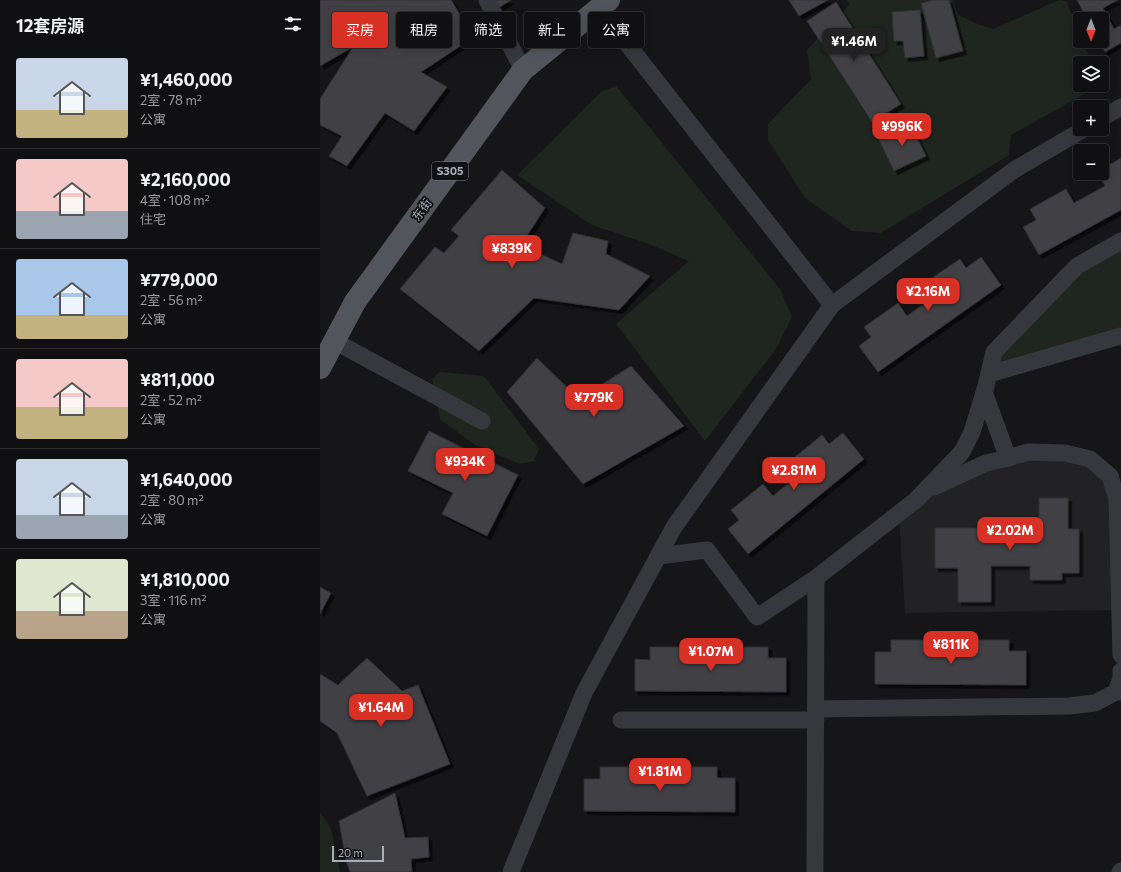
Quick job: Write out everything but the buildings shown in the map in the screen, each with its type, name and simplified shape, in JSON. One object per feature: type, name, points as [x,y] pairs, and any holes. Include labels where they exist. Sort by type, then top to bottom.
[{"type":"main road","name":"东街","points":[[320,368],[355,302],[523,70],[604,4]]},
{"type":"street","points":[[487,0],[523,70]]},
{"type":"street","points":[[604,4],[832,305]]},
{"type":"street","points":[[1109,114],[1121,107]]},
{"type":"street","points":[[510,872],[584,693],[674,527],[832,305],[1014,170],[1073,135]]},
{"type":"street","points":[[658,556],[707,550],[757,617],[816,578],[916,500],[962,452],[972,432],[994,352],[1077,266],[1121,241]]},
{"type":"street","points":[[989,374],[1121,336]]},
{"type":"street","points":[[334,341],[482,422]]},
{"type":"street","points":[[984,392],[1008,458]]},
{"type":"street","points":[[925,491],[986,463],[1028,452],[1065,453],[1090,458],[1111,477],[1117,499],[1121,655]]},
{"type":"street","points":[[815,872],[816,578]]},
{"type":"street","points":[[621,720],[1069,706],[1095,703],[1118,692],[1121,671]]},
{"type":"shaded area","points":[[847,0],[953,0],[958,15],[993,29],[1059,0],[1066,1],[1073,18],[1073,48],[1086,48],[1089,56],[1073,56],[1073,92],[1086,92],[1011,135],[1009,155],[881,233],[852,231],[805,198],[768,140],[768,124],[811,79],[807,50],[849,5]]},
{"type":"shaded area","points":[[616,86],[780,289],[792,317],[776,349],[705,441],[616,324],[689,261],[649,244],[592,225],[517,175],[601,92]]},
{"type":"shaded area","points":[[1121,241],[1121,336],[989,374],[994,352],[1077,266]]},
{"type":"shaded area","points":[[440,372],[484,376],[539,449],[534,461],[520,464],[475,445],[440,419],[432,379]]},
{"type":"shaded area","points":[[1065,453],[1110,476],[1120,610],[905,613],[899,513],[986,463]]},
{"type":"shaded area","points":[[320,812],[331,829],[340,872],[320,872]]}]
